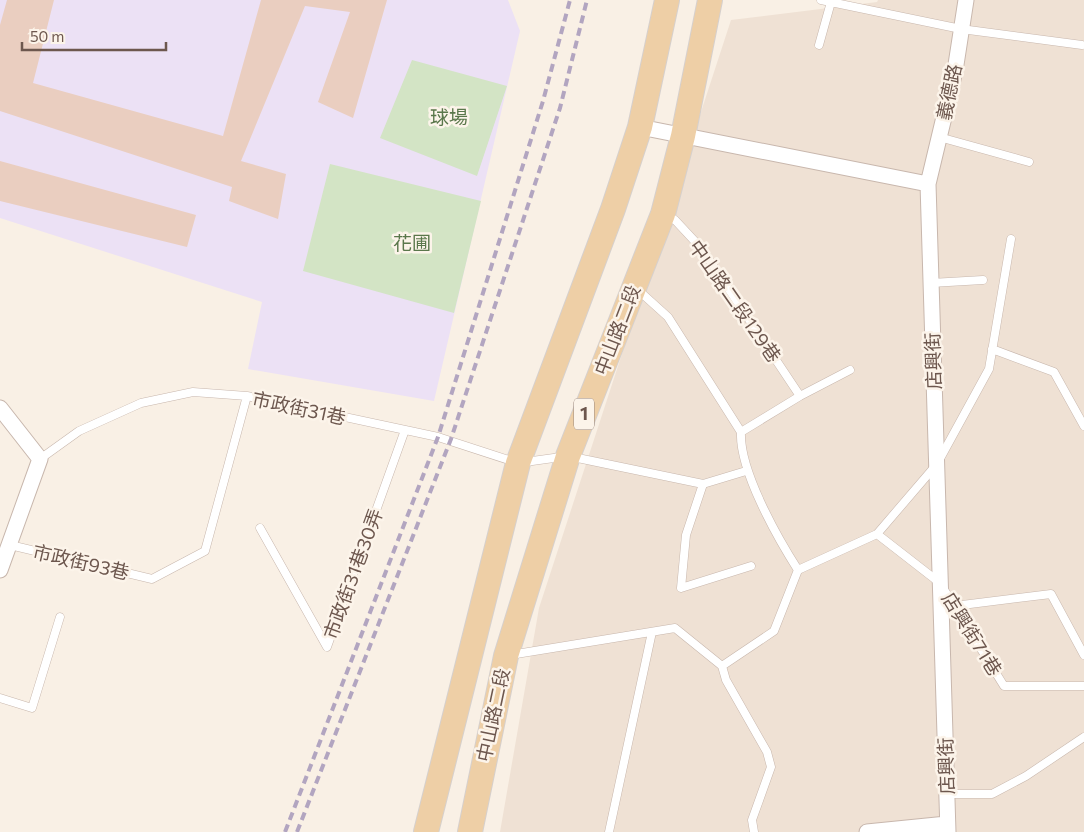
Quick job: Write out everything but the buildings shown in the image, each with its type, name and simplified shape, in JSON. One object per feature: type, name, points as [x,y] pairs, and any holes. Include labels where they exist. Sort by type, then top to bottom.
[{"type":"main road","name":"中山路二段","points":[[426,832],[518,463],[613,209],[640,127],[667,0]]},
{"type":"main road","name":"中山路二段","points":[[470,832],[506,656],[568,456],[663,214],[683,136],[710,0]]},
{"type":"street","name":"義德路","points":[[928,184],[955,71],[966,0]]},
{"type":"street","points":[[640,127],[928,184]]},
{"type":"street","name":"店興街","points":[[928,184],[947,828]]},
{"type":"street","points":[[0,408],[40,459],[0,570]]},
{"type":"street","points":[[876,832],[947,828]]},
{"type":"lane","points":[[821,0],[961,29],[1082,45]]},
{"type":"lane","points":[[819,45],[831,2]]},
{"type":"lane","points":[[939,138],[1029,162]]},
{"type":"lane","name":"中山路二段129巷","points":[[663,214],[675,220],[702,249],[800,396]]},
{"type":"lane","points":[[722,666],[774,631],[798,570],[877,534],[937,464],[989,369],[1011,239]]},
{"type":"lane","points":[[931,283],[983,280]]},
{"type":"lane","points":[[634,286],[668,317],[741,432],[740,446],[746,471],[798,570]]},
{"type":"lane","points":[[992,349],[1054,372],[1084,426]]},
{"type":"lane","points":[[741,432],[800,396],[850,370]]},
{"type":"lane","name":"市政街31巷","points":[[40,459],[79,432],[142,403],[194,392],[247,396],[451,440],[518,463],[568,456],[703,484]]},
{"type":"lane","name":"市政街93巷","points":[[10,545],[152,579],[205,551],[247,396]]},
{"type":"lane","name":"市政街31巷30弄","points":[[260,528],[327,648],[405,430]]},
{"type":"lane","points":[[746,471],[703,484],[686,535],[681,588],[751,566]]},
{"type":"lane","name":"店興街71巷","points":[[877,534],[940,583],[1004,686],[1084,686]]},
{"type":"lane","points":[[954,606],[1051,594],[1084,655]]},
{"type":"lane","points":[[0,698],[32,708],[60,617]]},
{"type":"lane","points":[[506,656],[675,628],[722,666],[726,680],[739,706],[767,752],[771,767],[752,820],[754,832]]},
{"type":"lane","points":[[608,832],[652,632]]},
{"type":"lane","points":[[947,794],[992,794],[1026,776],[1084,738]]},
{"type":"shaded area","points":[[0,0],[508,0],[520,31],[434,401],[248,369],[262,302],[0,218]]},
{"type":"shaded area","points":[[878,0],[1084,0],[1084,832],[500,832],[539,608],[731,20],[877,2]]},
{"type":"green space","name":"球場","points":[[412,60],[507,86],[477,176],[380,138]]},
{"type":"green space","name":"花圃","points":[[330,164],[481,201],[454,313],[303,271]]},
{"type":"railway","points":[[285,832],[438,437],[543,101],[570,0]]},
{"type":"railway","points":[[297,832],[451,439],[560,108],[587,0]]}]
